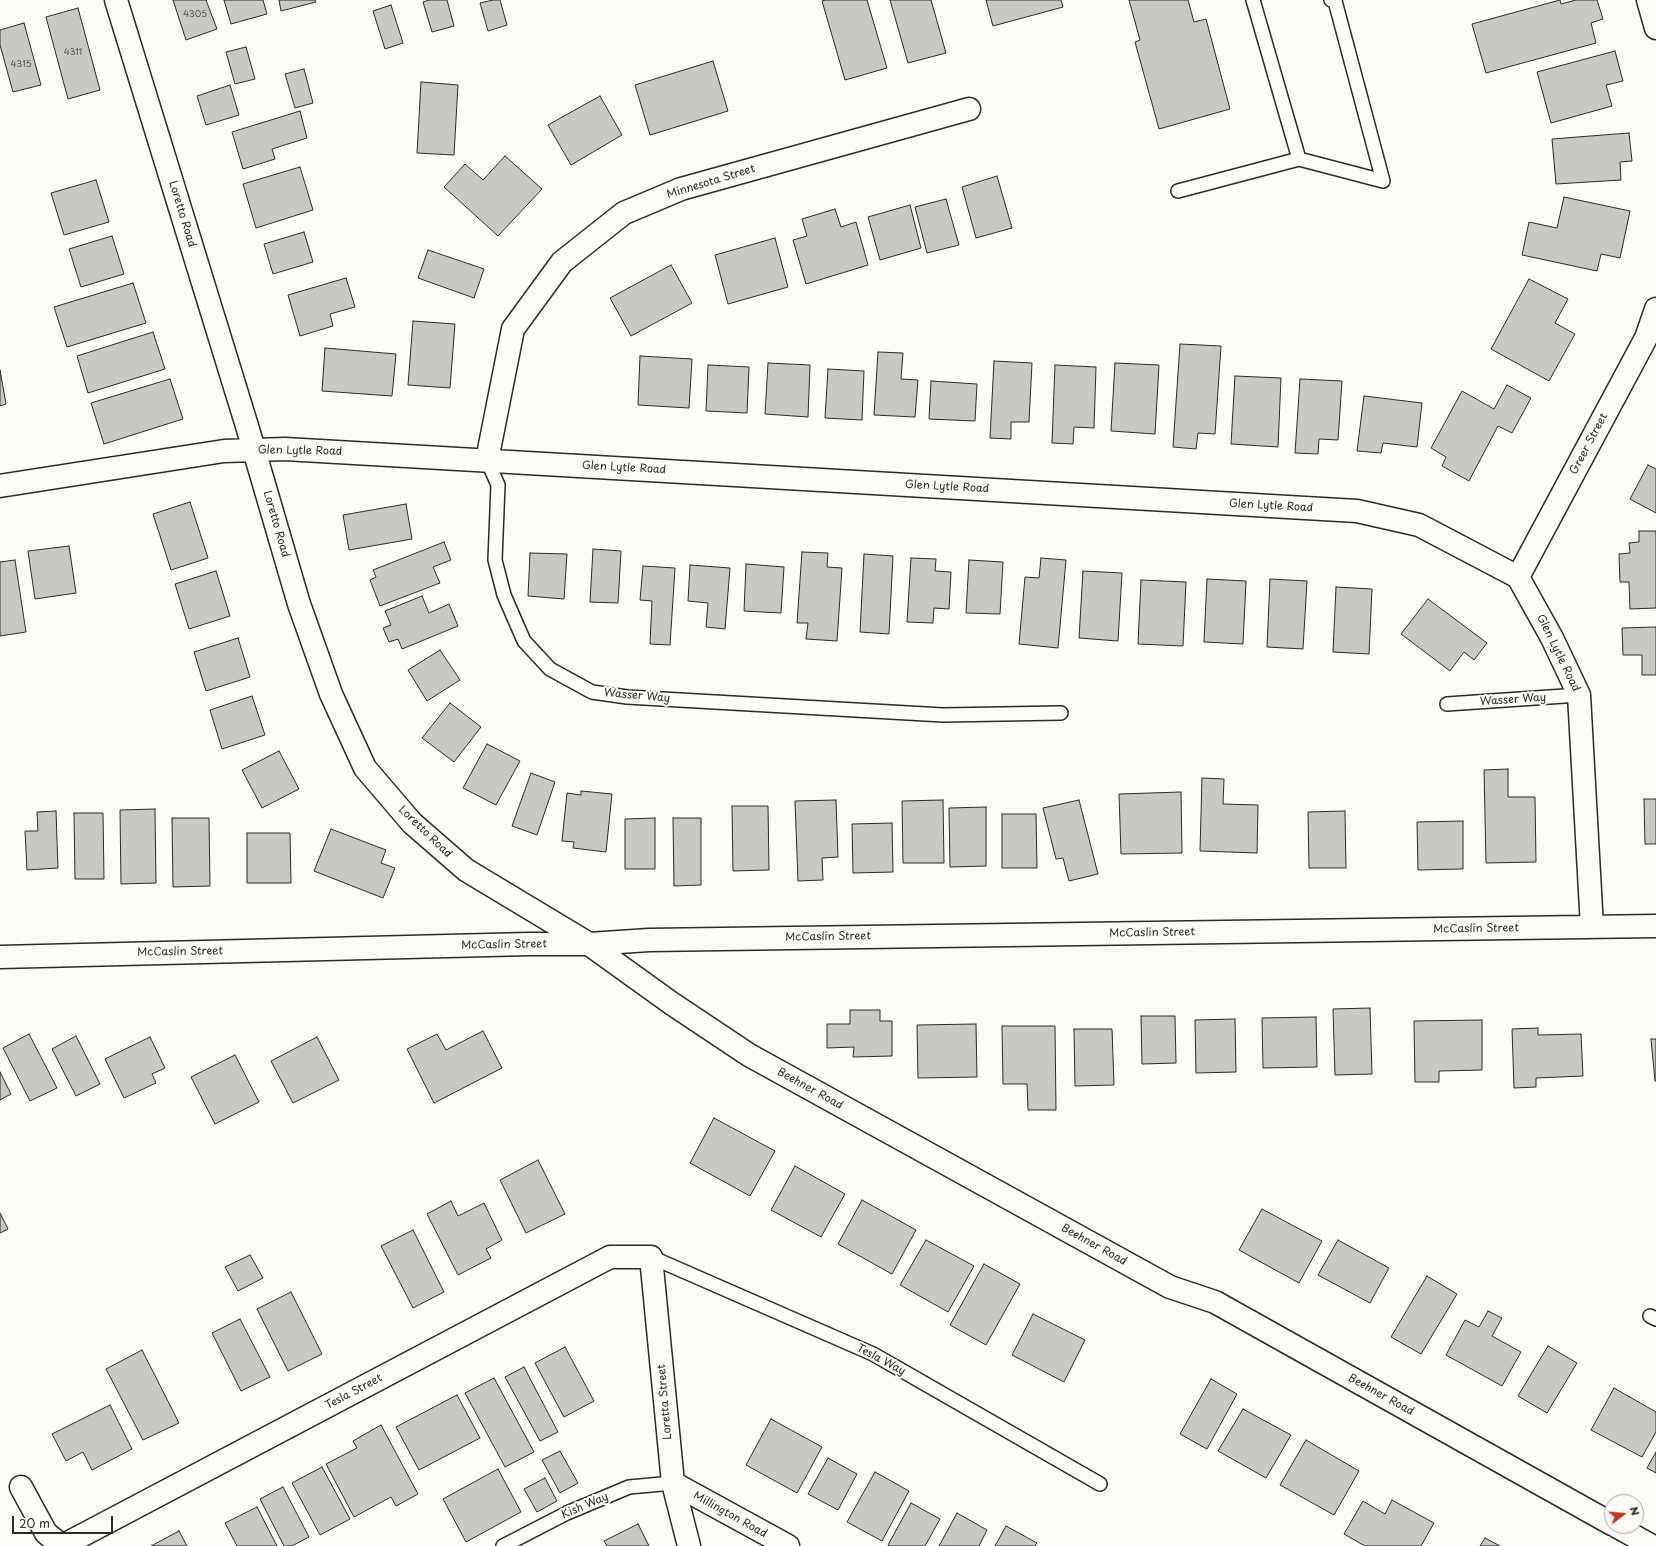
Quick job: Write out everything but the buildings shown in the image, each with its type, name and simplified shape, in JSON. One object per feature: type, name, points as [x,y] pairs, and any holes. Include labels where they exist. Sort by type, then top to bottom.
[{"type":"street","name":"Loretto Road","points":[[116,0],[302,612],[331,694],[365,768],[412,823],[466,870],[589,944]]},
{"type":"street","points":[[1648,0],[1656,28]]},
{"type":"street","name":"Minnesota Street","points":[[487,460],[513,329],[562,262],[624,213],[682,189],[969,109]]},
{"type":"street","name":"Greer Street","points":[[1518,577],[1646,338],[1656,309]]},
{"type":"street","name":"Glen Lytle Road","points":[[0,486],[224,451],[285,448],[1357,511],[1419,525],[1518,577],[1552,638],[1579,695],[1592,927]]},
{"type":"street","name":"McCaslin Street","points":[[0,957],[529,944],[589,944],[649,940],[1656,926]]},
{"type":"street","name":"Beehner Road","points":[[589,944],[671,1003],[749,1055],[1170,1286],[1215,1302],[1604,1520]]},
{"type":"street","name":"Loretta Street","points":[[651,1257],[673,1483],[689,1546]]},
{"type":"street","name":"Tesla Street","points":[[62,1546],[610,1258],[651,1257]]},
{"type":"street","name":"Millington Road","points":[[673,1483],[788,1546]]},
{"type":"street","points":[[21,1487],[46,1533],[62,1546]]},
{"type":"street","points":[[1630,1534],[1652,1546]]},
{"type":"lane","points":[[1253,0],[1299,159]]},
{"type":"lane","points":[[1178,191],[1299,159],[1383,181],[1335,1],[1331,0]]},
{"type":"lane","name":"Wasser Way","points":[[487,460],[498,485],[495,560],[504,595],[524,641],[550,669],[592,692],[627,697],[943,715],[1061,713]]},
{"type":"lane","name":"Wasser Way","points":[[1447,704],[1579,695]]},
{"type":"lane","name":"Tesla Way","points":[[651,1257],[873,1354],[1100,1484]]},
{"type":"lane","name":"Kish Way","points":[[503,1546],[566,1513],[629,1487],[673,1483]]}]
